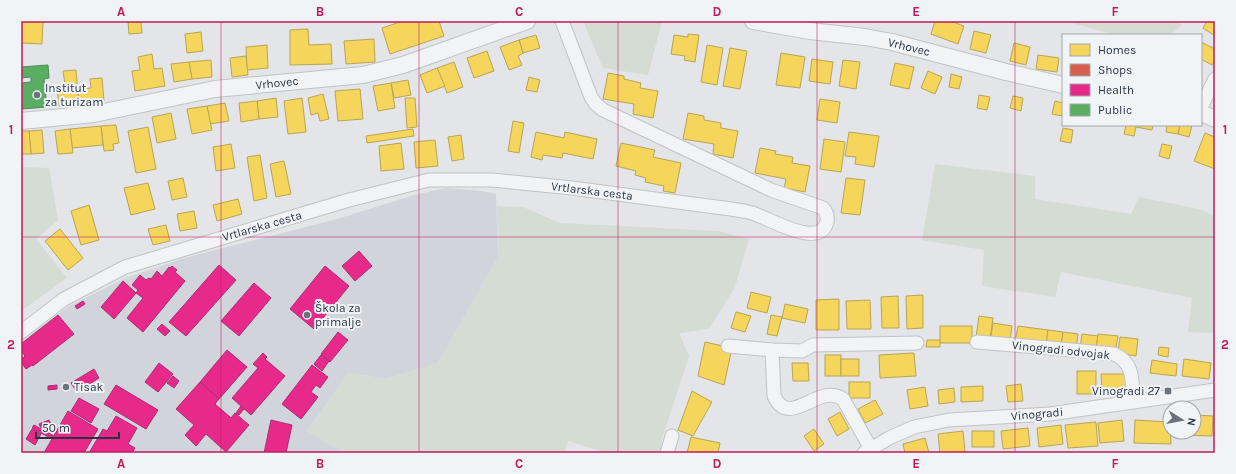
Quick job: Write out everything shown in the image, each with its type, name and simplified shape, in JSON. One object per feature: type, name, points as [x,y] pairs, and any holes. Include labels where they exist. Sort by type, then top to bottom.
[{"type":"street","name":"Vrhovec","points":[[21,121],[94,114],[215,89],[363,75],[403,65],[528,21]]},
{"type":"street","name":"Vrtlarska cesta","points":[[21,332],[64,299],[125,267],[349,200],[428,180],[492,180],[572,188],[738,210],[753,213],[805,234],[818,233],[823,230],[828,220],[828,214],[823,208],[770,190],[603,110],[591,97],[562,21]]},
{"type":"street","name":"Vrhovec","points":[[753,21],[810,32],[865,37],[892,42],[1006,72],[1062,85]]},
{"type":"street","points":[[1202,105],[1215,79]]},
{"type":"street","points":[[1202,112],[1215,118]]},
{"type":"street","name":"Vinogradi odvojak","points":[[977,342],[1114,354],[1121,357],[1127,363],[1131,371],[1133,402]]},
{"type":"street","points":[[728,346],[802,351],[813,345],[917,343]]},
{"type":"street","points":[[772,350],[774,396],[777,403],[787,409],[795,408],[824,396],[832,394],[838,395],[843,399],[867,451]]},
{"type":"street","name":"Vinogradi","points":[[867,451],[889,438],[914,427],[949,420],[1050,414],[1215,390]]},
{"type":"street","points":[[667,453],[672,436]]},
{"type":"shaded area","points":[[583,21],[662,21],[648,75],[603,68]]},
{"type":"shaded area","points":[[1065,21],[1172,21],[1182,25],[1171,34],[1111,34]]},
{"type":"shaded area","points":[[935,164],[1035,176],[1035,199],[1131,214],[1139,197],[1199,209],[1215,216],[1215,333],[1188,332],[1192,298],[1061,272],[1055,297],[982,286],[984,250],[922,240]]},
{"type":"shaded area","points":[[21,167],[49,168],[58,220],[36,239],[67,278],[21,311]]},
{"type":"shaded area","points":[[446,188],[482,191],[496,194],[498,257],[438,363],[386,379],[348,373],[307,431],[345,453],[21,453],[21,341],[69,306],[126,278],[184,258],[337,219],[414,195]]},
{"type":"shaded area","points":[[497,206],[523,207],[560,223],[718,231],[749,239],[735,287],[709,329],[679,333],[689,356],[662,439],[660,453],[607,453],[568,441],[564,453],[345,453],[307,431],[348,373],[386,379],[438,363],[498,257]]},
{"type":"building: Homes","points":[[21,21],[43,21],[42,44],[21,43]]},
{"type":"building: Homes","points":[[128,21],[141,21],[142,33],[129,34]]},
{"type":"building: Homes","points":[[403,21],[439,21],[444,36],[390,54],[382,28]]},
{"type":"building: Homes","points":[[935,21],[950,21],[964,26],[958,44],[931,34]]},
{"type":"building: Homes","points":[[1207,21],[1215,21],[1215,36],[1203,28]]},
{"type":"building: Homes","points":[[308,29],[309,45],[331,44],[332,64],[290,65],[290,30]]},
{"type":"building: Homes","points":[[974,31],[991,35],[986,53],[970,49]]},
{"type":"building: Homes","points":[[201,32],[203,51],[187,53],[185,34]]},
{"type":"building: Homes","points":[[688,34],[699,35],[695,62],[684,60],[685,56],[671,54],[674,35],[688,37]]},
{"type":"building: Homes","points":[[536,35],[540,48],[523,53],[519,40]]},
{"type":"building: Homes","points":[[374,39],[375,62],[346,64],[344,41]]},
{"type":"building: Homes","points":[[519,40],[523,53],[518,56],[522,65],[509,70],[500,47]]},
{"type":"building: Homes","points":[[1202,42],[1215,49],[1215,60],[1212,65],[1202,60]]},
{"type":"building: Homes","points":[[1014,43],[1030,47],[1026,65],[1010,61]]},
{"type":"building: Homes","points":[[267,45],[268,68],[247,70],[246,47]]},
{"type":"building: Homes","points":[[707,45],[723,48],[717,85],[701,82]]},
{"type":"building: Homes","points":[[730,48],[747,51],[740,89],[723,86]]},
{"type":"building: Homes","points":[[487,51],[494,71],[474,78],[467,58]]},
{"type":"building: Homes","points":[[781,53],[805,57],[800,88],[776,85]]},
{"type":"building: Homes","points":[[152,54],[154,69],[162,68],[165,86],[135,91],[132,71],[140,70],[138,57]]},
{"type":"building: Homes","points":[[1038,55],[1059,58],[1057,72],[1036,69]]},
{"type":"building: Homes","points":[[246,56],[248,75],[232,77],[230,58]]},
{"type":"building: Homes","points":[[812,59],[833,62],[830,84],[809,81]]},
{"type":"building: Homes","points":[[211,60],[212,77],[192,79],[189,62]]},
{"type":"building: Homes","points":[[843,60],[860,62],[856,89],[839,86]]},
{"type":"building: Homes","points":[[189,62],[192,79],[174,82],[171,64]]},
{"type":"building: Homes","points":[[454,62],[463,87],[447,93],[437,68]]},
{"type":"building: Homes","points":[[895,63],[914,67],[909,89],[890,85]]},
{"type":"building: Homes","points":[[437,68],[445,86],[427,93],[420,75]]},
{"type":"building: Homes","points":[[76,70],[79,104],[59,106],[57,85],[65,84],[63,71]]},
{"type":"building: Homes","points":[[928,71],[942,77],[935,94],[921,88]]},
{"type":"building: Homes","points":[[608,73],[624,76],[624,79],[641,83],[640,88],[658,91],[653,118],[633,114],[634,104],[603,99]]},
{"type":"building: Homes","points":[[951,74],[962,77],[959,89],[949,87]]},
{"type":"building: Homes","points":[[529,77],[540,80],[537,92],[526,90]]},
{"type":"building: Homes","points":[[102,78],[104,101],[79,104],[78,89],[91,88],[90,79]]},
{"type":"building: Homes","points":[[408,80],[411,95],[394,98],[391,83]]},
{"type":"building: Homes","points":[[391,83],[395,108],[378,111],[373,86]]},
{"type":"building: Homes","points":[[360,89],[363,119],[338,121],[335,91]]},
{"type":"building: Homes","points":[[323,94],[329,119],[320,121],[318,113],[311,115],[308,98]]},
{"type":"building: Homes","points":[[979,95],[990,97],[987,110],[977,108]]},
{"type":"building: Homes","points":[[1013,96],[1023,98],[1021,111],[1010,108]]},
{"type":"building: Homes","points":[[276,98],[278,117],[259,119],[257,101]]},
{"type":"building: Homes","points":[[302,98],[306,132],[288,134],[284,101]]},
{"type":"building: Homes","points":[[405,98],[415,98],[417,127],[407,128]]},
{"type":"building: Homes","points":[[820,99],[840,102],[837,123],[817,120]]},
{"type":"building: Homes","points":[[257,101],[259,119],[241,122],[239,103]]},
{"type":"building: Homes","points":[[1055,101],[1062,103],[1062,116],[1052,114]]},
{"type":"building: Homes","points":[[225,103],[229,121],[210,124],[207,106]]},
{"type":"building: Homes","points":[[207,106],[212,130],[192,134],[187,109]]},
{"type":"building: Homes","points":[[171,113],[176,139],[157,143],[152,117]]},
{"type":"building: Homes","points":[[688,113],[704,116],[704,120],[721,123],[721,128],[738,131],[733,158],[713,154],[714,144],[683,139]]},
{"type":"building: Homes","points":[[513,121],[524,123],[519,153],[508,151]]},
{"type":"building: Homes","points":[[116,125],[119,143],[113,144],[114,150],[104,151],[101,126]]},
{"type":"building: Homes","points":[[101,126],[103,145],[72,148],[70,129]]},
{"type":"building: Homes","points":[[1126,126],[1153,126],[1152,130],[1136,127],[1134,136],[1124,134]]},
{"type":"building: Homes","points":[[1167,126],[1180,126],[1178,134],[1166,132]]},
{"type":"building: Homes","points":[[1180,126],[1192,126],[1189,137],[1178,134]]},
{"type":"building: Homes","points":[[148,127],[156,169],[136,173],[128,131]]},
{"type":"building: Homes","points":[[1063,128],[1073,130],[1071,143],[1060,141]]},
{"type":"building: Homes","points":[[70,129],[73,153],[58,154],[55,131]]},
{"type":"building: Homes","points":[[413,129],[414,136],[367,143],[366,136]]},
{"type":"building: Homes","points":[[42,130],[44,153],[31,154],[29,131]]},
{"type":"building: Homes","points":[[21,131],[29,131],[31,154],[21,154]]},
{"type":"building: Homes","points":[[536,132],[564,138],[565,132],[597,139],[593,159],[563,153],[562,158],[543,155],[542,160],[531,157]]},
{"type":"building: Homes","points":[[849,132],[879,136],[874,167],[855,164],[856,157],[845,156]]},
{"type":"building: Homes","points":[[1205,133],[1215,137],[1215,169],[1194,161]]},
{"type":"building: Homes","points":[[461,135],[464,159],[452,161],[448,137]]},
{"type":"building: Homes","points":[[824,139],[845,142],[841,172],[820,169]]},
{"type":"building: Homes","points":[[435,140],[438,166],[416,168],[414,142]]},
{"type":"building: Homes","points":[[401,143],[404,169],[381,171],[379,146]]},
{"type":"building: Homes","points":[[621,143],[655,150],[653,157],[681,163],[675,193],[663,191],[664,186],[645,182],[646,178],[635,175],[636,171],[616,166]]},
{"type":"building: Homes","points":[[231,144],[235,168],[216,171],[213,147]]},
{"type":"building: Homes","points":[[1162,144],[1172,146],[1169,159],[1159,156]]},
{"type":"building: Homes","points":[[760,148],[776,151],[775,154],[793,157],[792,163],[810,166],[805,192],[784,188],[786,179],[755,173]]},
{"type":"building: Homes","points":[[260,155],[267,198],[254,201],[247,157]]},
{"type":"building: Homes","points":[[284,161],[291,194],[276,197],[270,164]]},
{"type":"building: Homes","points":[[183,178],[187,197],[172,200],[168,181]]},
{"type":"building: Homes","points":[[846,178],[865,180],[860,215],[841,213]]},
{"type":"building: Homes","points":[[148,183],[155,209],[131,215],[124,188]]},
{"type":"building: Homes","points":[[238,199],[242,214],[217,221],[213,205]]},
{"type":"building: Homes","points":[[89,205],[99,240],[81,245],[71,211]]},
{"type":"building: Homes","points":[[194,211],[197,228],[180,231],[177,214]]},
{"type":"building: Homes","points":[[166,225],[170,241],[153,245],[148,229]]},
{"type":"building: Homes","points":[[60,229],[83,258],[68,270],[45,241]]},
{"type":"building: Homes","points":[[751,292],[771,297],[767,313],[747,308]]},
{"type":"building: Homes","points":[[923,295],[923,328],[907,329],[906,296]]},
{"type":"building: Homes","points":[[898,296],[899,328],[882,328],[881,297]]},
{"type":"building: Homes","points":[[839,299],[839,330],[816,330],[816,300]]},
{"type":"building: Homes","points":[[870,300],[871,329],[847,329],[846,301]]},
{"type":"building: Homes","points":[[785,304],[808,309],[805,323],[782,318]]},
{"type":"building: Homes","points":[[736,312],[751,316],[745,332],[731,328]]},
{"type":"building: Homes","points":[[771,315],[782,317],[777,336],[767,334]]},
{"type":"building: Homes","points":[[979,316],[993,318],[990,339],[976,337]]},
{"type":"building: Homes","points":[[993,323],[1012,326],[1010,340],[991,337]]},
{"type":"building: Homes","points":[[940,326],[972,326],[972,343],[940,343]]},
{"type":"building: Homes","points":[[1018,326],[1048,330],[1046,346],[1015,342]]},
{"type":"building: Homes","points":[[1048,330],[1063,332],[1061,347],[1046,345]]},
{"type":"building: Homes","points":[[1063,332],[1078,334],[1076,349],[1061,347]]},
{"type":"building: Homes","points":[[1082,334],[1098,336],[1096,350],[1080,348]]},
{"type":"building: Homes","points":[[1098,334],[1118,336],[1115,353],[1096,350]]},
{"type":"building: Homes","points":[[1120,337],[1138,339],[1136,356],[1118,353]]},
{"type":"building: Homes","points":[[927,340],[940,340],[940,347],[926,347]]},
{"type":"building: Homes","points":[[705,342],[732,348],[724,385],[698,376]]},
{"type":"building: Homes","points":[[1159,347],[1169,348],[1168,357],[1158,355]]},
{"type":"building: Homes","points":[[914,353],[916,376],[880,378],[879,355]]},
{"type":"building: Homes","points":[[825,355],[841,355],[841,376],[825,376]]},
{"type":"building: Homes","points":[[841,359],[859,359],[859,376],[841,376]]},
{"type":"building: Homes","points":[[1184,359],[1211,363],[1209,379],[1182,376]]},
{"type":"building: Homes","points":[[1152,360],[1177,364],[1176,376],[1150,373]]},
{"type":"building: Homes","points":[[792,363],[808,363],[809,381],[793,381]]},
{"type":"building: Homes","points":[[1077,371],[1096,371],[1096,394],[1077,394]]},
{"type":"building: Homes","points":[[1101,374],[1126,374],[1127,392],[1102,392]]},
{"type":"building: Homes","points":[[849,382],[870,382],[870,398],[849,398]]},
{"type":"building: Homes","points":[[1021,384],[1023,401],[1008,402],[1006,386]]},
{"type":"building: Homes","points":[[983,386],[983,401],[961,402],[961,387]]},
{"type":"building: Homes","points":[[925,387],[928,406],[910,409],[907,390]]},
{"type":"building: Homes","points":[[954,388],[955,402],[939,404],[938,390]]},
{"type":"building: Homes","points":[[692,391],[712,402],[693,436],[678,430]]},
{"type":"building: Homes","points":[[875,400],[883,414],[865,423],[858,409]]},
{"type":"building: Homes","points":[[840,412],[849,429],[837,436],[828,419]]},
{"type":"building: Homes","points":[[1202,415],[1213,416],[1212,436],[1202,436]]},
{"type":"building: Homes","points":[[1122,420],[1124,441],[1100,443],[1098,423]]},
{"type":"building: Homes","points":[[1135,420],[1162,422],[1162,440],[1171,440],[1171,444],[1134,443]]},
{"type":"building: Homes","points":[[1096,422],[1098,446],[1068,448],[1065,425]]},
{"type":"building: Homes","points":[[1061,425],[1063,444],[1039,447],[1037,428]]},
{"type":"building: Homes","points":[[1028,428],[1030,446],[1003,449],[1001,431]]},
{"type":"building: Homes","points":[[814,429],[824,444],[814,451],[804,436]]},
{"type":"building: Homes","points":[[963,431],[965,452],[940,453],[938,434]]},
{"type":"building: Homes","points":[[972,431],[994,431],[994,447],[972,447]]},
{"type":"building: Homes","points":[[691,437],[720,443],[718,453],[687,453]]},
{"type":"building: Homes","points":[[925,438],[929,453],[905,453],[903,444]]},
{"type":"building: Shops","name":"Tisak","points":[[63,384],[70,385],[69,390],[62,389]]},
{"type":"building: Health","points":[[359,251],[372,266],[355,281],[342,266]]},
{"type":"building: Health","points":[[219,265],[236,280],[186,336],[169,322]]},
{"type":"building: Health","points":[[172,266],[177,270],[175,272],[185,281],[143,332],[127,318],[143,298],[136,293],[138,290],[132,285],[140,275],[146,280],[149,278],[151,279],[157,271],[162,276],[169,267],[170,268]]},
{"type":"building: Health","points":[[325,266],[349,286],[314,329],[290,309]]},
{"type":"building: Health","points":[[123,281],[136,293],[114,319],[101,307]]},
{"type":"building: Health","points":[[254,283],[271,298],[239,336],[221,321]]},
{"type":"building: Health","points":[[83,301],[85,304],[77,309],[75,306]]},
{"type":"building: Health","points":[[58,315],[74,334],[33,366],[32,365],[26,369],[21,362],[25,356],[21,351],[21,344]]},
{"type":"building: Health","points":[[162,324],[170,331],[165,336],[157,329]]},
{"type":"building: Health","points":[[338,332],[348,340],[330,362],[321,354]]},
{"type":"building: Health","points":[[227,350],[247,367],[219,399],[200,382]]},
{"type":"building: Health","points":[[263,353],[267,357],[265,359],[285,376],[251,415],[232,398],[258,368],[253,364]]},
{"type":"building: Health","points":[[321,355],[329,361],[322,371],[314,364]]},
{"type":"building: Health","points":[[159,363],[173,374],[158,392],[145,382]]},
{"type":"building: Health","points":[[312,365],[328,377],[320,388],[316,385],[311,392],[318,397],[301,419],[282,404]]},
{"type":"building: Health","points":[[94,369],[99,378],[77,392],[71,383]]},
{"type":"building: Health","points":[[173,376],[179,381],[174,388],[167,383]]},
{"type":"building: Health","points":[[200,382],[219,399],[215,404],[231,418],[235,413],[249,425],[226,452],[206,434],[196,446],[185,435],[194,425],[176,409]]},
{"type":"building: Health","points":[[57,385],[57,389],[48,390],[48,386]]},
{"type":"building: Health","points":[[116,385],[158,410],[146,429],[104,404]]},
{"type":"building: Health","points":[[79,398],[99,409],[91,423],[71,411]]},
{"type":"building: Health","points":[[241,406],[244,409],[239,415],[236,413]]},
{"type":"building: Health","points":[[68,411],[98,429],[84,453],[47,453],[45,451]]},
{"type":"building: Health","points":[[116,416],[137,428],[128,444],[135,448],[132,453],[89,453],[103,429],[107,431]]},
{"type":"building: Health","points":[[49,420],[51,424],[41,428],[39,424]]},
{"type":"building: Health","points":[[271,420],[292,425],[286,453],[264,453]]},
{"type":"building: Health","points":[[34,425],[54,436],[52,439],[32,428]]},
{"type":"building: Health","points":[[32,429],[41,434],[35,445],[26,439]]},
{"type":"building: Public","points":[[48,65],[49,78],[44,79],[47,107],[22,109],[21,83],[31,82],[31,77],[21,78],[21,67]]},
{"type":"place","name":"Institut za turizam","points":[[37,95]]},
{"type":"place","name":"Škola za primalje","points":[[307,315]]},
{"type":"place","name":"Tisak","points":[[66,387]]},
{"type":"place","name":"Vinogradi 27","points":[[1168,391]]}]
